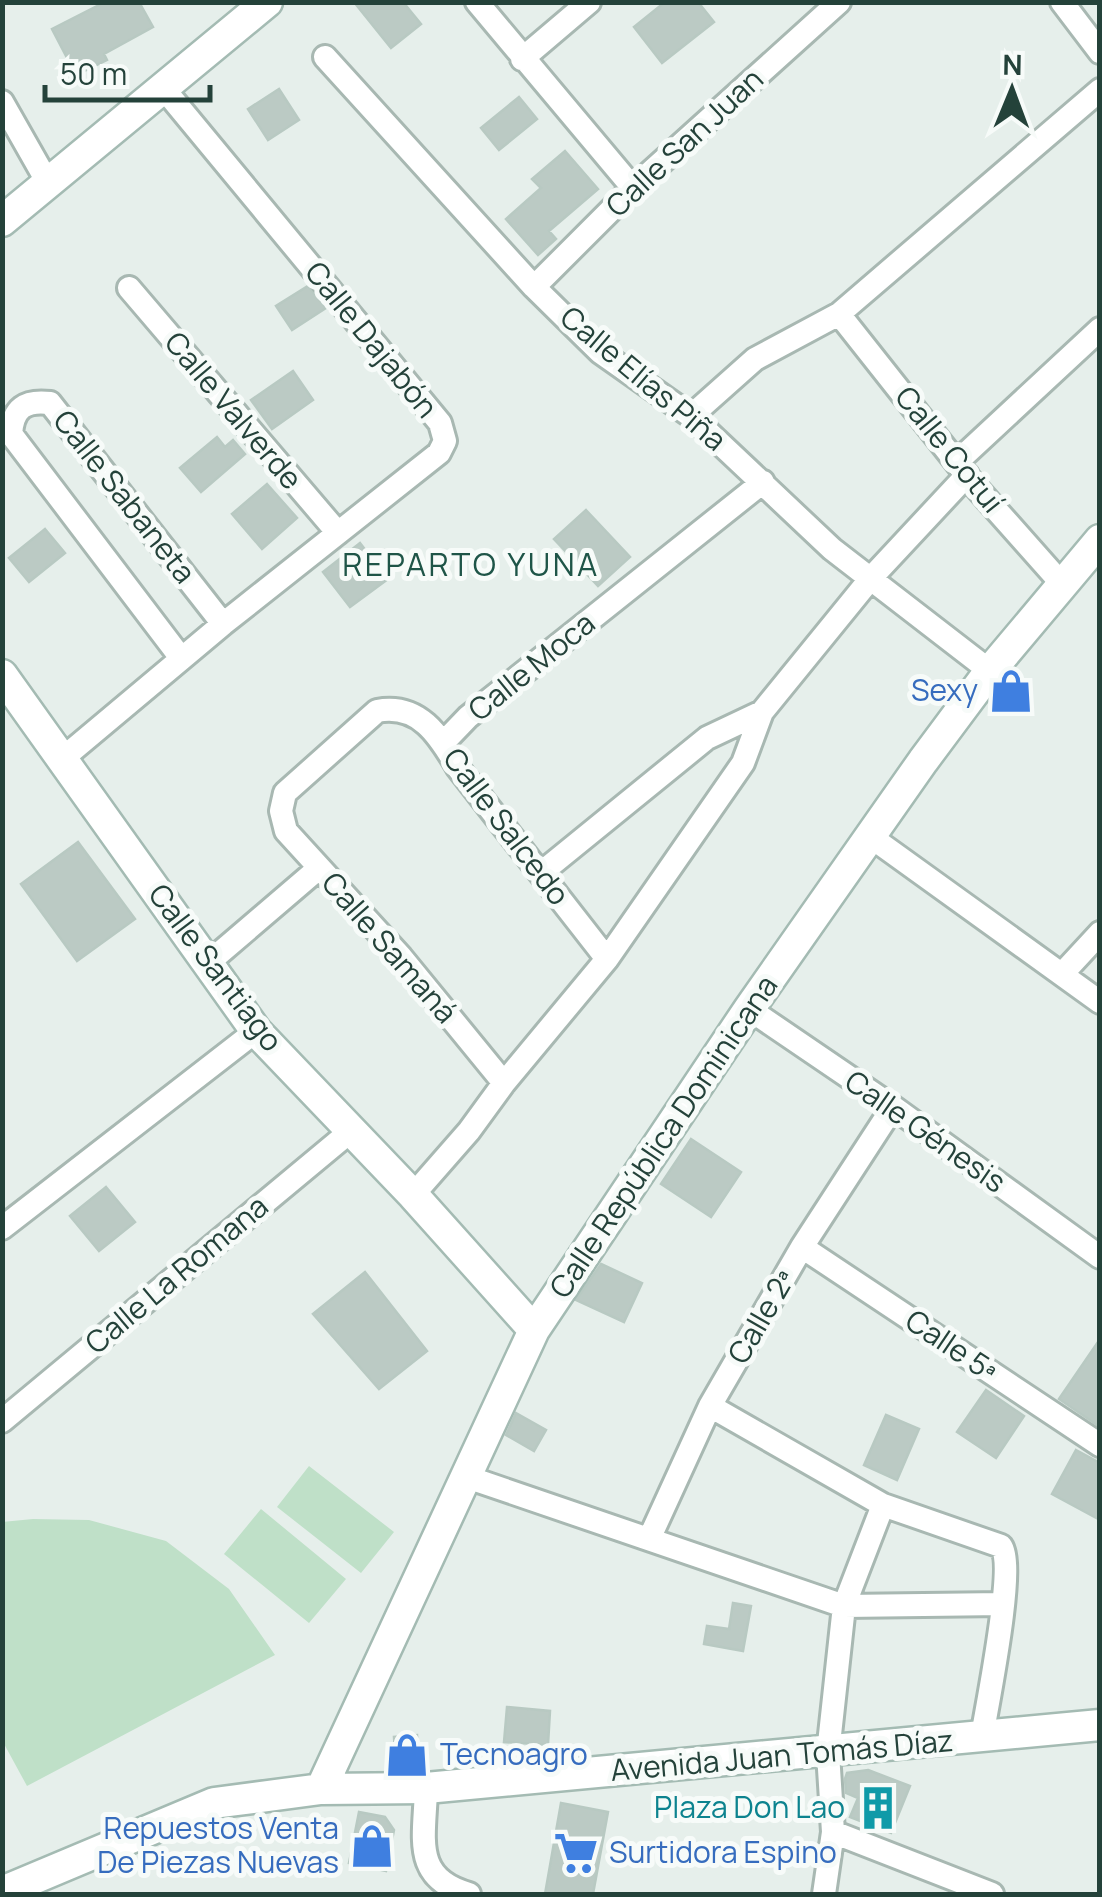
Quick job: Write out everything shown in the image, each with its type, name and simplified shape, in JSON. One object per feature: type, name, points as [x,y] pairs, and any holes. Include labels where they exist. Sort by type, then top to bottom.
[{"type":"street","points":[[2,221],[267,2]]},
{"type":"street","points":[[477,2],[633,188]]},
{"type":"street","points":[[522,59],[589,2]]},
{"type":"street","name":"Calle San Juan","points":[[534,287],[633,188],[839,2]]},
{"type":"street","points":[[1062,2],[1100,52]]},
{"type":"street","name":"Calle Elías Piña","points":[[325,57],[534,287],[600,352],[691,416],[832,548],[990,670]]},
{"type":"street","name":"Calle Dajabón","points":[[62,759],[181,658],[439,453],[446,440],[440,422],[164,89]]},
{"type":"street","points":[[691,416],[755,358],[839,314],[1100,90]]},
{"type":"street","points":[[2,102],[48,183]]},
{"type":"street","name":"Calle Valverde","points":[[129,288],[338,534]]},
{"type":"street","name":"Calle Cotuí","points":[[839,314],[962,468],[1062,584]]},
{"type":"street","points":[[414,1195],[607,959],[742,763],[762,712],[962,468],[1100,329]]},
{"type":"street","name":"Calle Sabaneta","points":[[181,658],[11,434],[12,420],[20,407],[34,401],[50,403],[224,624]]},
{"type":"street","name":"Calle Moca","points":[[443,742],[764,482]]},
{"type":"street","name":"Calle República Dominicana","points":[[321,1789],[534,1330],[749,1009],[990,670],[1100,540]]},
{"type":"street","name":"Calle Santiago","points":[[3,678],[256,1031],[414,1195],[534,1330]]},
{"type":"street","name":"Calle Salcedo","points":[[281,811],[285,793],[378,711],[410,711],[443,742],[458,768],[607,959]]},
{"type":"street","points":[[541,872],[707,738],[762,712]]},
{"type":"street","name":"Calle Samaná","points":[[281,811],[286,831],[401,957],[504,1083]]},
{"type":"street","points":[[871,837],[1100,1002]]},
{"type":"street","points":[[208,962],[319,868]]},
{"type":"street","points":[[1063,974],[1100,932]]},
{"type":"street","name":"Calle Génesis","points":[[749,1009],[1100,1256]]},
{"type":"street","points":[[2,1228],[256,1031]]},
{"type":"street","name":"Calle 2ª","points":[[650,1537],[710,1406],[802,1247],[893,1107]]},
{"type":"street","name":"Calle La Romana","points":[[2,1421],[352,1130]]},
{"type":"street","name":"Calle 5ª","points":[[802,1247],[1100,1444]]},
{"type":"street","points":[[710,1406],[883,1505],[1006,1551],[1003,1604],[982,1737]]},
{"type":"street","points":[[464,1476],[844,1606],[1003,1604]]},
{"type":"street","points":[[824,1894],[833,1832],[828,1752],[844,1606],[883,1505]]},
{"type":"street","name":"Avenida Juan Tomás Díaz","points":[[2,1892],[214,1803],[321,1789],[426,1788],[1100,1724]]},
{"type":"street","points":[[426,1788],[425,1860],[447,1888],[469,1894]]},
{"type":"street","points":[[833,1832],[992,1894]]},
{"type":"green space","points":[[309,1466],[394,1532],[361,1573],[277,1507]]},
{"type":"green space","points":[[261,1509],[346,1579],[309,1623],[224,1554]]},
{"type":"green space","points":[[89,1520],[166,1541],[229,1589],[275,1655],[27,1786],[3,1742],[2,1522]]},
{"type":"building","points":[[105,2],[139,2],[153,27],[104,54],[107,60],[76,75],[52,29]]},
{"type":"building","points":[[354,2],[403,2],[421,24],[391,48]]},
{"type":"building","points":[[665,2],[698,2],[714,22],[662,63],[634,27]]},
{"type":"building","points":[[279,89],[299,120],[268,140],[248,109]]},
{"type":"building","points":[[519,97],[537,119],[499,150],[481,128]]},
{"type":"building","points":[[565,151],[598,189],[549,231],[556,239],[538,255],[506,219],[541,188],[532,179]]},
{"type":"building","points":[[308,286],[326,308],[292,330],[276,306]]},
{"type":"building","points":[[293,371],[313,400],[272,429],[251,400]]},
{"type":"building","points":[[217,437],[225,447],[233,440],[245,454],[201,492],[180,468]]},
{"type":"building","points":[[267,484],[297,518],[262,549],[232,514]]},
{"type":"building","points":[[586,510],[630,557],[598,586],[554,539]]},
{"type":"building","points":[[45,529],[65,553],[29,582],[9,558]]},
{"type":"building","points":[[360,543],[388,579],[350,607],[323,572]]},
{"type":"building","points":[[78,842],[135,919],[77,961],[21,884]]},
{"type":"building","points":[[691,1139],[741,1172],[711,1217],[661,1184]]},
{"type":"building","points":[[106,1187],[135,1222],[99,1251],[70,1216]]},
{"type":"building","points":[[601,1264],[642,1283],[624,1322],[576,1300]]},
{"type":"building","points":[[365,1272],[427,1351],[379,1389],[313,1314]]},
{"type":"building","points":[[1100,1339],[1100,1427],[1059,1399]]},
{"type":"building","points":[[986,1390],[1024,1416],[996,1458],[957,1432]]},
{"type":"building","points":[[516,1413],[546,1430],[534,1451],[506,1435]]},
{"type":"building","points":[[886,1415],[919,1429],[897,1480],[864,1465]]},
{"type":"building","points":[[1076,1450],[1100,1463],[1100,1520],[1052,1494]]},
{"type":"building","points":[[733,1603],[751,1606],[743,1651],[704,1644],[707,1626],[729,1629]]},
{"type":"building","points":[[507,1707],[550,1711],[548,1745],[504,1742]]},
{"type":"building","name":"Tecnoagro","points":[[417,1735],[419,1769],[396,1770],[394,1737]]},
{"type":"building","name":"Plaza Don Lao","points":[[868,1770],[910,1786],[891,1833],[850,1817],[858,1798],[846,1793],[847,1773]]},
{"type":"building","name":"Surtidora Espino","points":[[561,1803],[608,1812],[593,1894],[545,1894]]},
{"type":"building","name":"Repuestos Venta De Piezas Nuevas","points":[[359,1812],[385,1817],[394,1830],[386,1871],[349,1863]]},
{"type":"place","name":"Sexy","points":[[1011,691]]},
{"type":"place","name":"Tecnoagro","points":[[407,1755]]},
{"type":"place","name":"Plaza Don Lao","points":[[878,1808]]},
{"type":"place","name":"Repuestos Venta De Piezas Nuevas","points":[[372,1846]]},
{"type":"place","name":"Surtidora Espino","points":[[576,1853]]},
{"type":"district","name":"REPARTO YUNA","points":[[471,565]]}]
